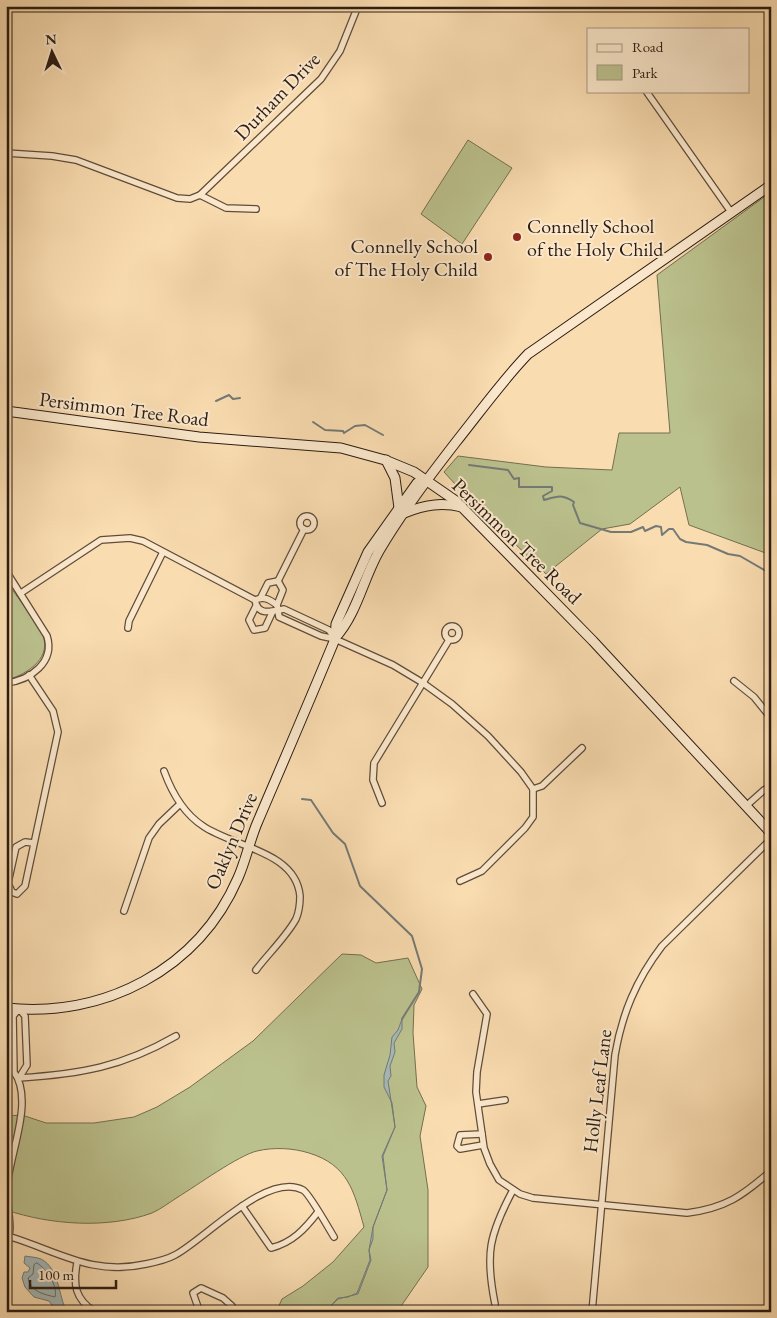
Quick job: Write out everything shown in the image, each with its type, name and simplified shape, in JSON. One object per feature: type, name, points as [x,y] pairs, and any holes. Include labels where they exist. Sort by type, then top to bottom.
[{"type":"main road","name":"Oaklyn Drive","points":[[6,1008],[19,1010],[59,1009],[98,1002],[130,989],[164,969],[192,945],[215,918],[238,878],[248,847],[335,638],[344,627],[378,553],[417,483],[426,480],[508,374],[528,354],[771,185]]},
{"type":"main road","name":"Persimmon Tree Road","points":[[6,411],[199,437],[341,448],[386,460],[426,480],[462,508],[593,641],[771,833]]},
{"type":"main road","points":[[386,460],[395,478],[401,510],[425,505],[446,504],[462,508]]},
{"type":"street","name":"Durham Drive","points":[[200,195],[321,79],[340,51],[358,6]]},
{"type":"street","points":[[647,92],[731,212]]},
{"type":"street","points":[[6,154],[52,156],[76,160],[176,198],[190,199],[200,195],[226,208],[256,209]]},
{"type":"street","points":[[278,581],[283,590],[275,609],[265,628],[254,630],[250,620],[255,603],[261,597],[268,584],[278,581],[304,530]]},
{"type":"street","points":[[21,594],[101,540],[130,538],[143,541],[163,552],[255,603],[264,612],[275,609],[284,610],[329,630],[335,638],[393,665],[423,683],[452,704],[488,736],[521,772],[533,789],[534,811],[525,828],[482,871],[460,881]]},
{"type":"street","points":[[128,628],[129,621],[163,552]]},
{"type":"street","points":[[6,571],[48,636],[50,646],[47,659],[38,670],[16,682],[6,683]]},
{"type":"street","points":[[261,597],[270,599],[275,609]]},
{"type":"street","points":[[382,803],[373,780],[374,763],[449,640]]},
{"type":"street","points":[[29,675],[52,711],[58,732],[25,886],[17,894],[12,892],[8,883],[16,847],[25,842],[34,843]]},
{"type":"street","points":[[734,681],[754,697],[771,718]]},
{"type":"street","points":[[533,789],[542,786],[582,748]]},
{"type":"street","points":[[164,771],[171,789],[180,804],[187,814],[203,827],[281,863],[293,875],[299,889],[300,903],[296,918],[256,970]]},
{"type":"street","points":[[746,806],[764,790],[771,787]]},
{"type":"street","points":[[124,911],[149,838],[159,824],[180,804]]},
{"type":"street","name":"Holly Leaf Lane","points":[[592,1312],[600,1205],[615,1055],[620,1027],[628,1003],[646,967],[662,946],[771,839]]},
{"type":"street","points":[[473,994],[487,1014],[477,1072],[478,1104],[484,1145],[495,1174],[513,1190],[533,1198],[687,1213],[712,1210],[739,1198],[771,1171]]},
{"type":"street","points":[[6,1251],[11,1237],[12,1222],[7,1191],[22,1115],[19,1078],[27,1064],[24,1016],[19,1010],[13,1016],[14,1072],[19,1078]]},
{"type":"street","points":[[19,1078],[68,1075],[103,1068],[153,1049],[176,1036]]},
{"type":"street","points":[[478,1104],[505,1100]]},
{"type":"street","points":[[482,1134],[460,1136],[457,1146],[460,1149],[467,1149],[484,1145]]},
{"type":"street","points":[[11,1237],[45,1248],[77,1263],[118,1268],[145,1264],[167,1258],[186,1248],[210,1228],[242,1206],[272,1191],[294,1187],[305,1191],[334,1237]]},
{"type":"street","points":[[495,1304],[489,1276],[489,1246],[497,1220],[513,1190]]},
{"type":"street","points":[[242,1206],[271,1248],[293,1240],[308,1226],[318,1212]]},
{"type":"street","points":[[77,1263],[75,1290],[85,1306],[95,1312]]},
{"type":"street","points":[[200,1311],[193,1293],[201,1288],[223,1298],[232,1306],[229,1312]]},
{"type":"green space","points":[[468,140],[512,168],[462,244],[421,214]]},
{"type":"green space","points":[[771,192],[771,555],[689,525],[680,487],[630,524],[602,529],[546,574],[444,472],[458,456],[546,467],[612,470],[619,433],[670,433],[657,275]]},
{"type":"green space","points":[[6,581],[42,634],[45,647],[40,660],[35,665],[23,674],[10,679],[6,679]]},
{"type":"green space","points":[[342,954],[361,955],[376,963],[408,958],[422,989],[414,1005],[413,1033],[417,1087],[426,1106],[420,1136],[428,1190],[428,1267],[397,1312],[276,1312],[282,1299],[303,1286],[333,1262],[364,1227],[357,1202],[341,1172],[322,1158],[303,1151],[277,1149],[257,1151],[249,1154],[218,1171],[159,1210],[135,1218],[98,1223],[60,1222],[6,1210],[6,1116],[22,1115],[46,1123],[94,1123],[134,1117],[157,1107],[190,1087],[253,1041]]},
{"type":"water","points":[[402,1019],[402,1029],[394,1043],[395,1052],[390,1066],[391,1076],[388,1081],[391,1101],[384,1087],[384,1075],[390,1055],[392,1037],[398,1030]]},
{"type":"water","points":[[395,1127],[383,1156],[387,1190],[382,1156]]},
{"type":"water","points":[[373,1227],[373,1239],[369,1250]]},
{"type":"water","points":[[369,1250],[371,1260],[358,1294],[351,1296],[357,1293],[370,1260]]},
{"type":"water","points":[[25,1256],[41,1259],[52,1269],[67,1312],[57,1312],[49,1301],[34,1297],[25,1287],[22,1278],[24,1272],[28,1272],[30,1268],[24,1263]]},
{"type":"waterway","points":[[216,401],[229,395],[233,399],[240,398]]},
{"type":"waterway","points":[[313,422],[325,430],[343,431],[344,433],[355,426],[365,425],[383,435]]},
{"type":"waterway","points":[[469,465],[508,470],[514,479],[519,478],[519,487],[552,487],[552,491],[543,496],[544,500],[560,496],[574,502],[573,505],[580,523],[611,532],[631,532],[643,527],[645,531],[656,526],[661,527],[662,535],[669,529],[673,529],[680,539],[686,542],[707,545],[728,554],[740,556],[771,574]]},
{"type":"waterway","points":[[302,799],[311,800],[333,833],[345,844],[360,886],[412,936],[422,969],[419,992],[402,1019]]},
{"type":"place","name":"Connelly School of the Holy Child","points":[[517,237]]},
{"type":"place","name":"Connelly School of The Holy Child","points":[[488,257]]}]
